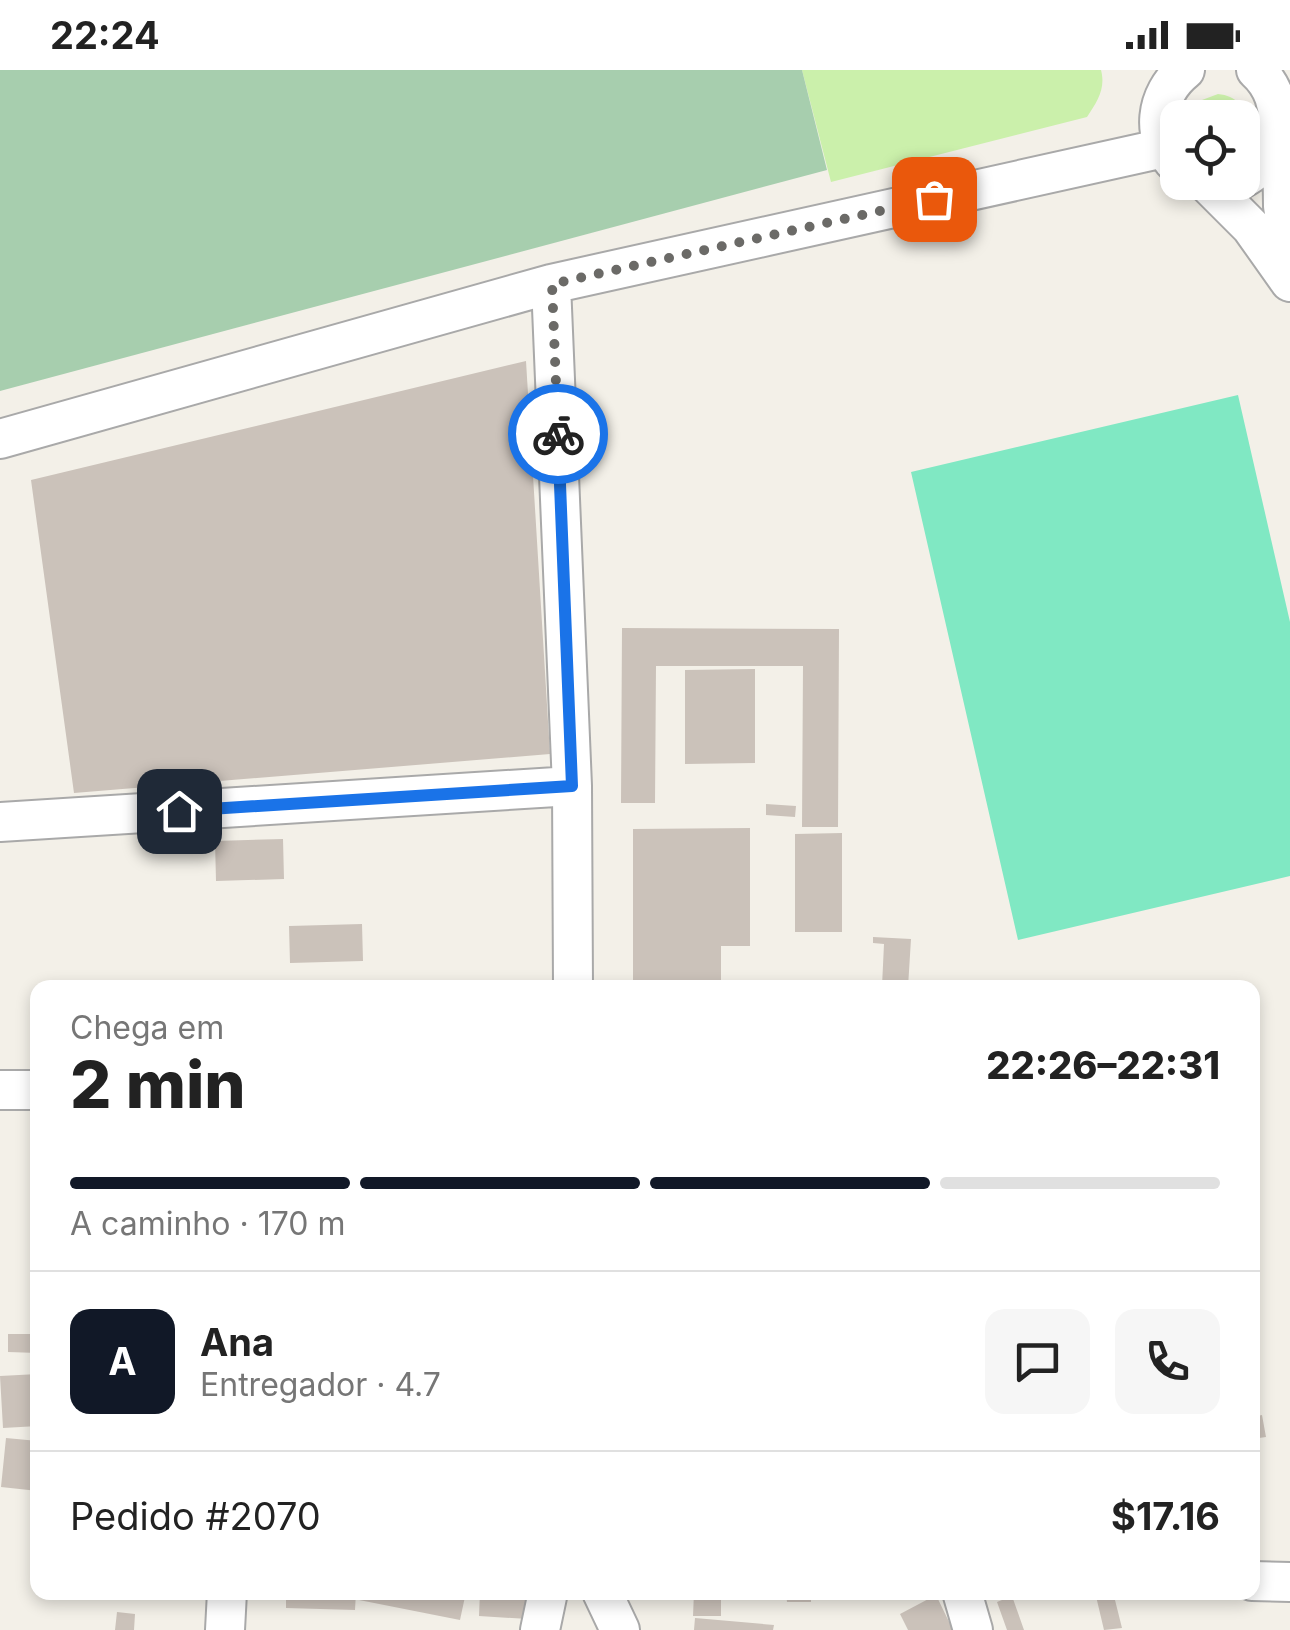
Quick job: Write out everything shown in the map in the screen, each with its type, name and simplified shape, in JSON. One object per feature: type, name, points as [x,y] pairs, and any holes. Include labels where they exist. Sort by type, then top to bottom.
[{"type":"street","points":[[1139,70],[1162,100],[1170,84],[1185,70]]},
{"type":"street","points":[[1256,70],[1275,91],[1285,116],[1282,206],[1290,251]]},
{"type":"street","points":[[1260,168],[1275,150],[1285,116]]},
{"type":"street","points":[[0,439],[552,284],[1160,159]]},
{"type":"street","points":[[1226,200],[1252,227],[1290,282]]},
{"type":"street","points":[[552,284],[572,786],[573,980]]},
{"type":"street","points":[[0,822],[572,786]]},
{"type":"street","points":[[0,1090],[30,1090]]},
{"type":"street","points":[[1260,1581],[1290,1582]]},
{"type":"street","points":[[225,1630],[227,1600]]},
{"type":"street","points":[[540,1630],[546,1600]]},
{"type":"street","points":[[606,1600],[620,1630]]},
{"type":"street","points":[[964,1600],[973,1630]]},
{"type":"green space","points":[[0,70],[802,70],[827,170],[0,391]]},
{"type":"green space","points":[[802,70],[1101,70],[1102,83],[1087,117],[831,182]]},
{"type":"green space","points":[[1218,94],[1234,100],[1202,100]]},
{"type":"green space","points":[[1238,395],[1290,622],[1290,876],[1018,940],[911,472]]},
{"type":"building","points":[[526,361],[550,754],[74,793],[31,480]]},
{"type":"building","points":[[622,628],[839,629],[838,827],[802,827],[803,666],[656,666],[655,803],[621,803]]},
{"type":"building","points":[[755,669],[755,763],[685,764],[685,670]]},
{"type":"building","points":[[766,804],[796,806],[795,817],[766,815]]},
{"type":"building","points":[[750,828],[750,946],[721,946],[721,980],[633,980],[633,829]]},
{"type":"building","points":[[842,833],[842,932],[795,932],[795,834]]},
{"type":"building","points":[[283,839],[284,879],[216,881],[215,841]]},
{"type":"building","points":[[362,924],[363,961],[290,963],[289,926]]},
{"type":"building","points":[[873,937],[911,939],[908,980],[882,980],[884,944],[873,943]]},
{"type":"building","points":[[8,1334],[30,1334],[30,1353],[8,1352]]},
{"type":"building","points":[[30,1374],[30,1426],[3,1428],[0,1376]]},
{"type":"building","points":[[1260,1415],[1266,1437],[1260,1438]]},
{"type":"building","points":[[6,1438],[30,1440],[30,1490],[1,1487]]},
{"type":"building","points":[[286,1600],[356,1600],[355,1610],[286,1608]]},
{"type":"building","points":[[359,1600],[464,1600],[460,1620]]},
{"type":"building","points":[[480,1600],[529,1600],[528,1619],[479,1616]]},
{"type":"building","points":[[694,1600],[721,1600],[721,1616],[693,1616]]},
{"type":"building","points":[[927,1600],[938,1600],[953,1630],[908,1630],[900,1614]]},
{"type":"building","points":[[1013,1600],[1024,1630],[1007,1630],[997,1602]]},
{"type":"building","points":[[1097,1600],[1115,1600],[1122,1628],[1104,1630]]},
{"type":"building","points":[[117,1612],[135,1614],[134,1630],[115,1630]]},
{"type":"building","points":[[695,1618],[774,1625],[773,1630],[694,1630]]},
{"type":"way so far","points":[[558,434],[552,284],[934,199]]},
{"type":"route","points":[[179,811],[572,786],[558,434]]}]
